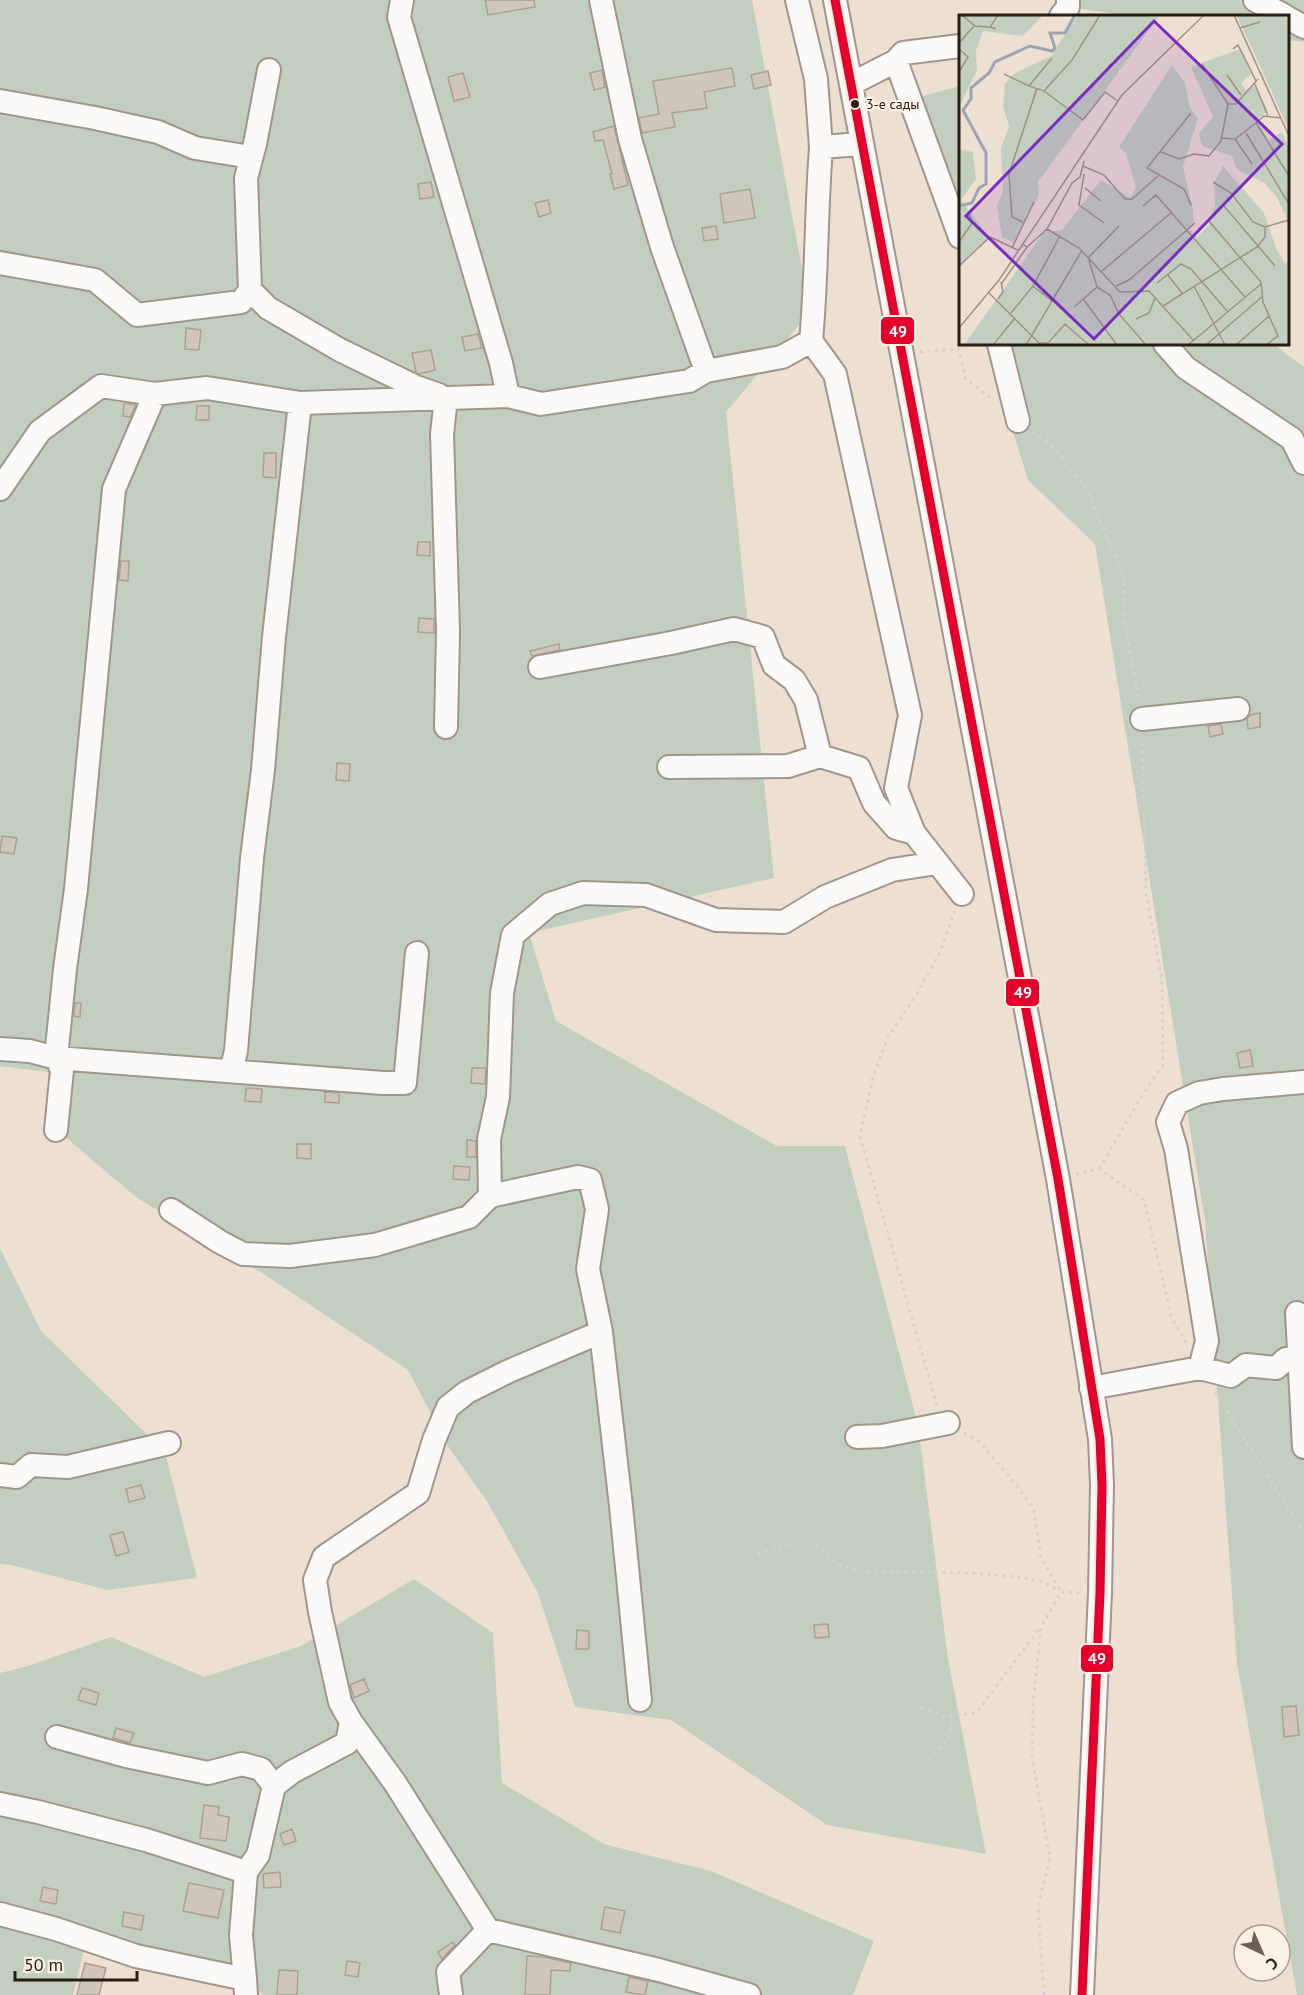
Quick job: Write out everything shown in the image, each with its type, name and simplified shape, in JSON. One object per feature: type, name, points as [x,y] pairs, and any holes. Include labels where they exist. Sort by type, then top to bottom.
[{"type":"street","points":[[402,0],[399,17],[501,363],[508,396]]},
{"type":"street","points":[[601,0],[630,139],[662,246],[706,371]]},
{"type":"street","points":[[798,0],[816,79],[821,147],[816,288],[811,341],[836,374],[910,715],[896,788],[914,833],[962,894]]},
{"type":"street","points":[[835,0],[1058,1179],[1100,1439],[1102,1474],[1100,1593],[1082,1995]]},
{"type":"street","points":[[1062,15],[1068,7],[1068,0]]},
{"type":"street","points":[[1255,0],[1282,15]]},
{"type":"street","points":[[1289,19],[1304,27]]},
{"type":"street","points":[[851,84],[896,61],[903,53],[959,46]]},
{"type":"street","points":[[896,61],[959,234]]},
{"type":"street","points":[[0,263],[95,280],[137,315],[241,302],[250,290],[246,178],[269,70]]},
{"type":"street","points":[[0,101],[158,132],[195,148],[251,157]]},
{"type":"street","points":[[821,147],[861,144]]},
{"type":"street","points":[[250,290],[268,308],[340,350],[416,387],[446,398]]},
{"type":"street","points":[[0,489],[40,431],[101,386],[155,394],[207,388],[300,403],[508,396],[541,404],[689,381],[706,371],[782,357],[811,341]]},
{"type":"street","points":[[999,345],[1018,421]]},
{"type":"street","points":[[1166,345],[1186,368],[1292,439],[1304,463]]},
{"type":"street","points":[[56,1130],[62,1070],[56,1058],[76,889],[114,489],[155,394]]},
{"type":"street","points":[[446,398],[442,434],[448,631],[446,727]]},
{"type":"street","points":[[231,1071],[236,1051],[252,858],[300,403]]},
{"type":"street","points":[[540,667],[671,643],[734,628],[763,637],[774,665],[794,680],[806,700],[820,756]]},
{"type":"street","points":[[1142,719],[1238,710]]},
{"type":"street","points":[[669,768],[788,766],[820,756],[859,768],[874,803],[896,828],[914,833]]},
{"type":"street","points":[[490,1196],[489,1139],[498,1096],[502,993],[513,935],[550,904],[583,893],[646,895],[716,920],[784,922],[825,897],[892,870],[937,863]]},
{"type":"street","points":[[0,1049],[30,1051],[56,1058],[405,1083],[417,953]]},
{"type":"street","points":[[1200,1368],[1207,1341],[1176,1149],[1168,1122],[1177,1103],[1199,1093],[1304,1082]]},
{"type":"street","points":[[171,1210],[243,1254],[290,1256],[375,1245],[469,1217],[490,1196],[578,1177],[590,1180],[597,1209],[588,1269],[601,1332],[640,1700]]},
{"type":"street","points":[[1297,1313],[1304,1447]]},
{"type":"street","points":[[601,1332],[507,1372],[467,1392],[448,1407],[434,1440],[418,1493],[324,1557],[315,1580],[340,1702],[351,1722],[395,1783],[488,1930],[659,1970],[749,1995]]},
{"type":"street","points":[[1091,1388],[1200,1368],[1231,1376],[1246,1365],[1276,1368],[1286,1359],[1299,1360]]},
{"type":"street","points":[[857,1437],[882,1436],[948,1424]]},
{"type":"street","points":[[0,1475],[17,1477],[31,1465],[68,1467],[169,1443]]},
{"type":"street","points":[[0,1914],[245,1987],[241,1935],[246,1872],[258,1855],[274,1786],[292,1772],[347,1743],[351,1722]]},
{"type":"street","points":[[57,1737],[126,1756],[208,1773],[242,1764],[261,1769],[274,1786]]},
{"type":"street","points":[[0,1804],[146,1840],[246,1872]]},
{"type":"street","points":[[451,1995],[448,1972],[488,1930]]},
{"type":"path","points":[[900,353],[958,349],[965,378],[1054,448],[1087,490],[1123,576],[1125,622],[1142,719],[1146,893],[1162,980],[1163,1065],[1143,1094],[1099,1169]]},
{"type":"path","points":[[962,894],[939,954],[888,1037],[873,1077],[860,1136],[934,1402],[948,1424],[980,1442],[1034,1510],[1041,1558],[1061,1592]]},
{"type":"path","points":[[758,1554],[789,1544],[816,1544],[839,1565],[859,1571],[1018,1576],[1041,1581],[1061,1592],[1100,1593]]},
{"type":"path","points":[[921,1707],[943,1716],[976,1713],[1041,1627],[1061,1592]]},
{"type":"path","points":[[1041,1627],[1033,1705],[1032,1758],[1050,1858],[1038,1905],[1044,1995]]},
{"type":"path","points":[[929,1761],[949,1736],[953,1715]]},
{"type":"green space","points":[[0,0],[752,0],[810,312],[726,412],[774,878],[529,933],[556,1021],[777,1146],[845,1146],[918,1425],[948,1659],[986,1854],[827,1825],[671,1720],[575,1707],[538,1593],[488,1503],[448,1446],[408,1370],[259,1271],[137,1198],[63,1135],[56,1073],[0,1066]]},
{"type":"green space","points":[[1074,0],[1304,0],[1304,42],[1289,40],[1289,15],[1126,15],[1074,8]]},
{"type":"green space","points":[[959,86],[959,256],[912,99]]},
{"type":"green space","points":[[986,345],[1274,345],[1304,367],[1304,1995],[1297,1995],[1292,1967],[1292,1923],[1284,1923],[1237,1664],[1205,1221],[1095,544],[1028,480]]},
{"type":"green space","points":[[0,1248],[41,1331],[165,1452],[197,1578],[107,1590],[0,1564]]},
{"type":"green space","points":[[414,1579],[493,1633],[502,1783],[604,1844],[711,1871],[874,1941],[853,1995],[263,1995],[263,1993],[84,1949],[73,1995],[0,1995],[0,1673],[28,1666],[111,1637],[204,1677],[301,1646]]},
{"type":"building","points":[[485,0],[534,0],[535,7],[488,15]]},
{"type":"building","points":[[732,68],[735,86],[704,92],[707,108],[672,113],[675,127],[642,133],[639,118],[659,114],[653,81]]},
{"type":"building","points":[[602,70],[605,87],[594,90],[590,73]]},
{"type":"building","points":[[768,71],[771,85],[754,89],[751,75]]},
{"type":"building","points":[[463,73],[470,97],[454,101],[448,77]]},
{"type":"building","points":[[614,126],[628,185],[614,189],[603,140],[595,141],[593,132]]},
{"type":"building","points":[[431,182],[434,197],[420,199],[418,184]]},
{"type":"building","points":[[750,189],[755,218],[724,223],[720,194]]},
{"type":"building","points":[[548,200],[551,213],[539,217],[535,203]]},
{"type":"building","points":[[716,226],[718,239],[704,241],[702,228]]},
{"type":"building","points":[[186,328],[201,330],[199,350],[185,349]]},
{"type":"building","points":[[478,334],[482,348],[465,351],[462,337]]},
{"type":"building","points":[[431,350],[435,370],[419,374],[416,372],[412,353]]},
{"type":"building","points":[[124,403],[136,405],[130,417],[123,416]]},
{"type":"building","points":[[197,406],[209,406],[209,420],[196,420]]},
{"type":"building","points":[[264,453],[276,453],[276,478],[263,477]]},
{"type":"building","points":[[418,542],[430,542],[430,556],[417,555]]},
{"type":"building","points":[[121,561],[129,561],[128,581],[119,580]]},
{"type":"building","points":[[419,618],[434,619],[434,633],[418,632]]},
{"type":"building","points":[[559,644],[560,650],[532,656],[530,651]]},
{"type":"building","points":[[1260,713],[1260,727],[1248,729],[1247,719],[1250,715]]},
{"type":"building","points":[[1221,724],[1223,734],[1210,737],[1208,726]]},
{"type":"building","points":[[337,763],[350,764],[349,781],[336,780]]},
{"type":"building","points":[[2,836],[17,838],[14,854],[0,852]]},
{"type":"building","points":[[75,1003],[81,1003],[80,1017],[74,1016]]},
{"type":"building","points":[[1250,1050],[1253,1066],[1240,1068],[1237,1053]]},
{"type":"building","points":[[472,1068],[486,1068],[485,1084],[471,1083]]},
{"type":"building","points":[[246,1088],[262,1089],[261,1102],[245,1101]]},
{"type":"building","points":[[325,1092],[339,1093],[339,1103],[325,1102]]},
{"type":"building","points":[[467,1140],[476,1141],[476,1157],[467,1157]]},
{"type":"building","points":[[297,1144],[311,1144],[311,1159],[297,1158]]},
{"type":"building","points":[[454,1166],[470,1167],[469,1180],[453,1179]]},
{"type":"building","points":[[141,1485],[145,1498],[129,1502],[126,1489]]},
{"type":"building","points":[[123,1532],[129,1552],[116,1556],[110,1535]]},
{"type":"building","points":[[828,1624],[829,1637],[815,1638],[814,1625]]},
{"type":"building","points":[[577,1630],[589,1631],[589,1649],[576,1649]]},
{"type":"building","points":[[364,1679],[369,1691],[354,1698],[350,1685]]},
{"type":"building","points":[[82,1688],[99,1693],[96,1705],[78,1700]]},
{"type":"building","points":[[1296,1706],[1299,1735],[1284,1737],[1282,1707]]},
{"type":"building","points":[[116,1728],[134,1733],[130,1743],[113,1738]]},
{"type":"building","points":[[204,1805],[219,1807],[218,1815],[229,1817],[226,1841],[200,1838]]},
{"type":"building","points":[[292,1829],[296,1841],[284,1845],[280,1834]]},
{"type":"building","points":[[280,1872],[281,1887],[264,1888],[263,1874]]},
{"type":"building","points":[[189,1883],[224,1890],[218,1918],[183,1911]]},
{"type":"building","points":[[43,1887],[58,1890],[56,1904],[40,1901]]},
{"type":"building","points":[[605,1907],[625,1911],[620,1933],[601,1929]]},
{"type":"building","points":[[124,1912],[144,1916],[141,1930],[122,1926]]},
{"type":"building","points":[[453,1942],[455,1945],[442,1959],[438,1952]]},
{"type":"building","points":[[527,1956],[571,1963],[570,1971],[551,1970],[550,1995],[525,1995]]},
{"type":"building","points":[[347,1961],[360,1963],[358,1977],[345,1975]]},
{"type":"building","points":[[85,1963],[106,1968],[99,1995],[77,1995]]},
{"type":"building","points":[[279,1970],[298,1971],[297,1995],[277,1995]]},
{"type":"building","points":[[629,1977],[648,1981],[645,1995],[626,1992]]},
{"type":"transit line","name":"49","points":[[835,0],[1058,1179],[1100,1439],[1102,1485],[1100,1593],[1082,1995]]},
{"type":"place","name":"3-е сады","points":[[855,104]]}]
